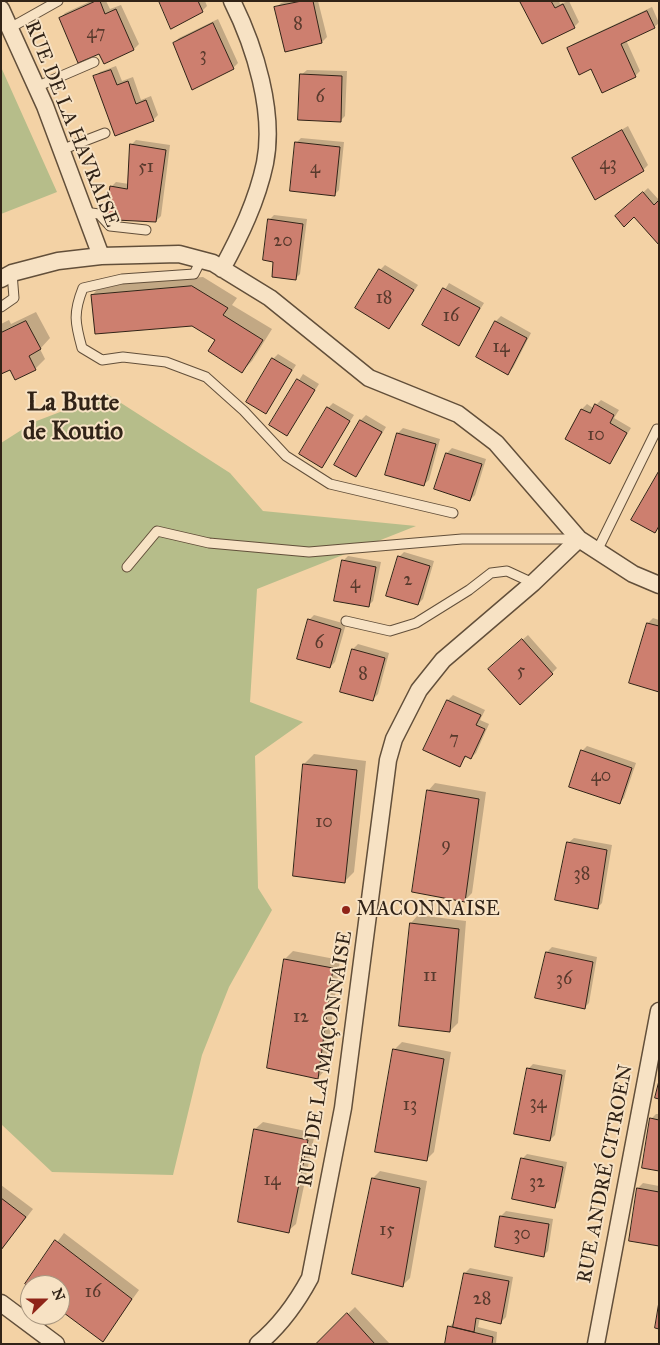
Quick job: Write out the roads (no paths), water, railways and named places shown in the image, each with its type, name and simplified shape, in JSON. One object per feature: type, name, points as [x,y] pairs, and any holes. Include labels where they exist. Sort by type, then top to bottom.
[{"type":"street","points":[[222,269],[246,222],[265,162],[267,118],[258,70],[232,1]]},
{"type":"street","name":"RUE DE LA HAVRAISE","points":[[1,9],[36,88],[101,256]]},
{"type":"street","points":[[7,276],[58,261],[101,256],[179,254],[201,260],[222,269],[270,298],[369,378],[458,414],[496,443],[579,539],[633,574],[659,585]]},
{"type":"street","name":"RUE DE LA MAÇONNAISE","points":[[258,1344],[281,1323],[296,1303],[310,1278],[343,1108],[388,760],[394,739],[419,690],[443,660],[532,583],[579,539]]},
{"type":"street","name":"RUE ANDRÉ CITROEN","points":[[596,1344],[659,1011]]},
{"type":"street","points":[[1,1304],[56,1344]]},
{"type":"lane","points":[[10,28],[58,1]]},
{"type":"lane","points":[[36,88],[94,62]]},
{"type":"lane","points":[[61,150],[105,133]]},
{"type":"lane","points":[[84,212],[99,214],[110,226],[146,230]]},
{"type":"lane","points":[[201,260],[194,274],[122,279],[83,288],[77,304],[74,322],[82,348],[102,360],[123,357],[166,362],[206,377],[244,411],[286,456],[330,484],[453,513]]},
{"type":"lane","points":[[1,307],[14,298],[7,276]]},
{"type":"lane","points":[[597,551],[657,429]]},
{"type":"lane","points":[[127,567],[157,531],[210,543],[309,552],[462,539],[579,539]]},
{"type":"lane","points":[[346,621],[390,631],[416,623],[469,590],[492,573],[507,571],[532,583]]},
{"type":"place","name":"MACONNAISE","points":[[346,910]]},
{"type":"district","name":"La Butte de Koutio","points":[[73,418]]}]
